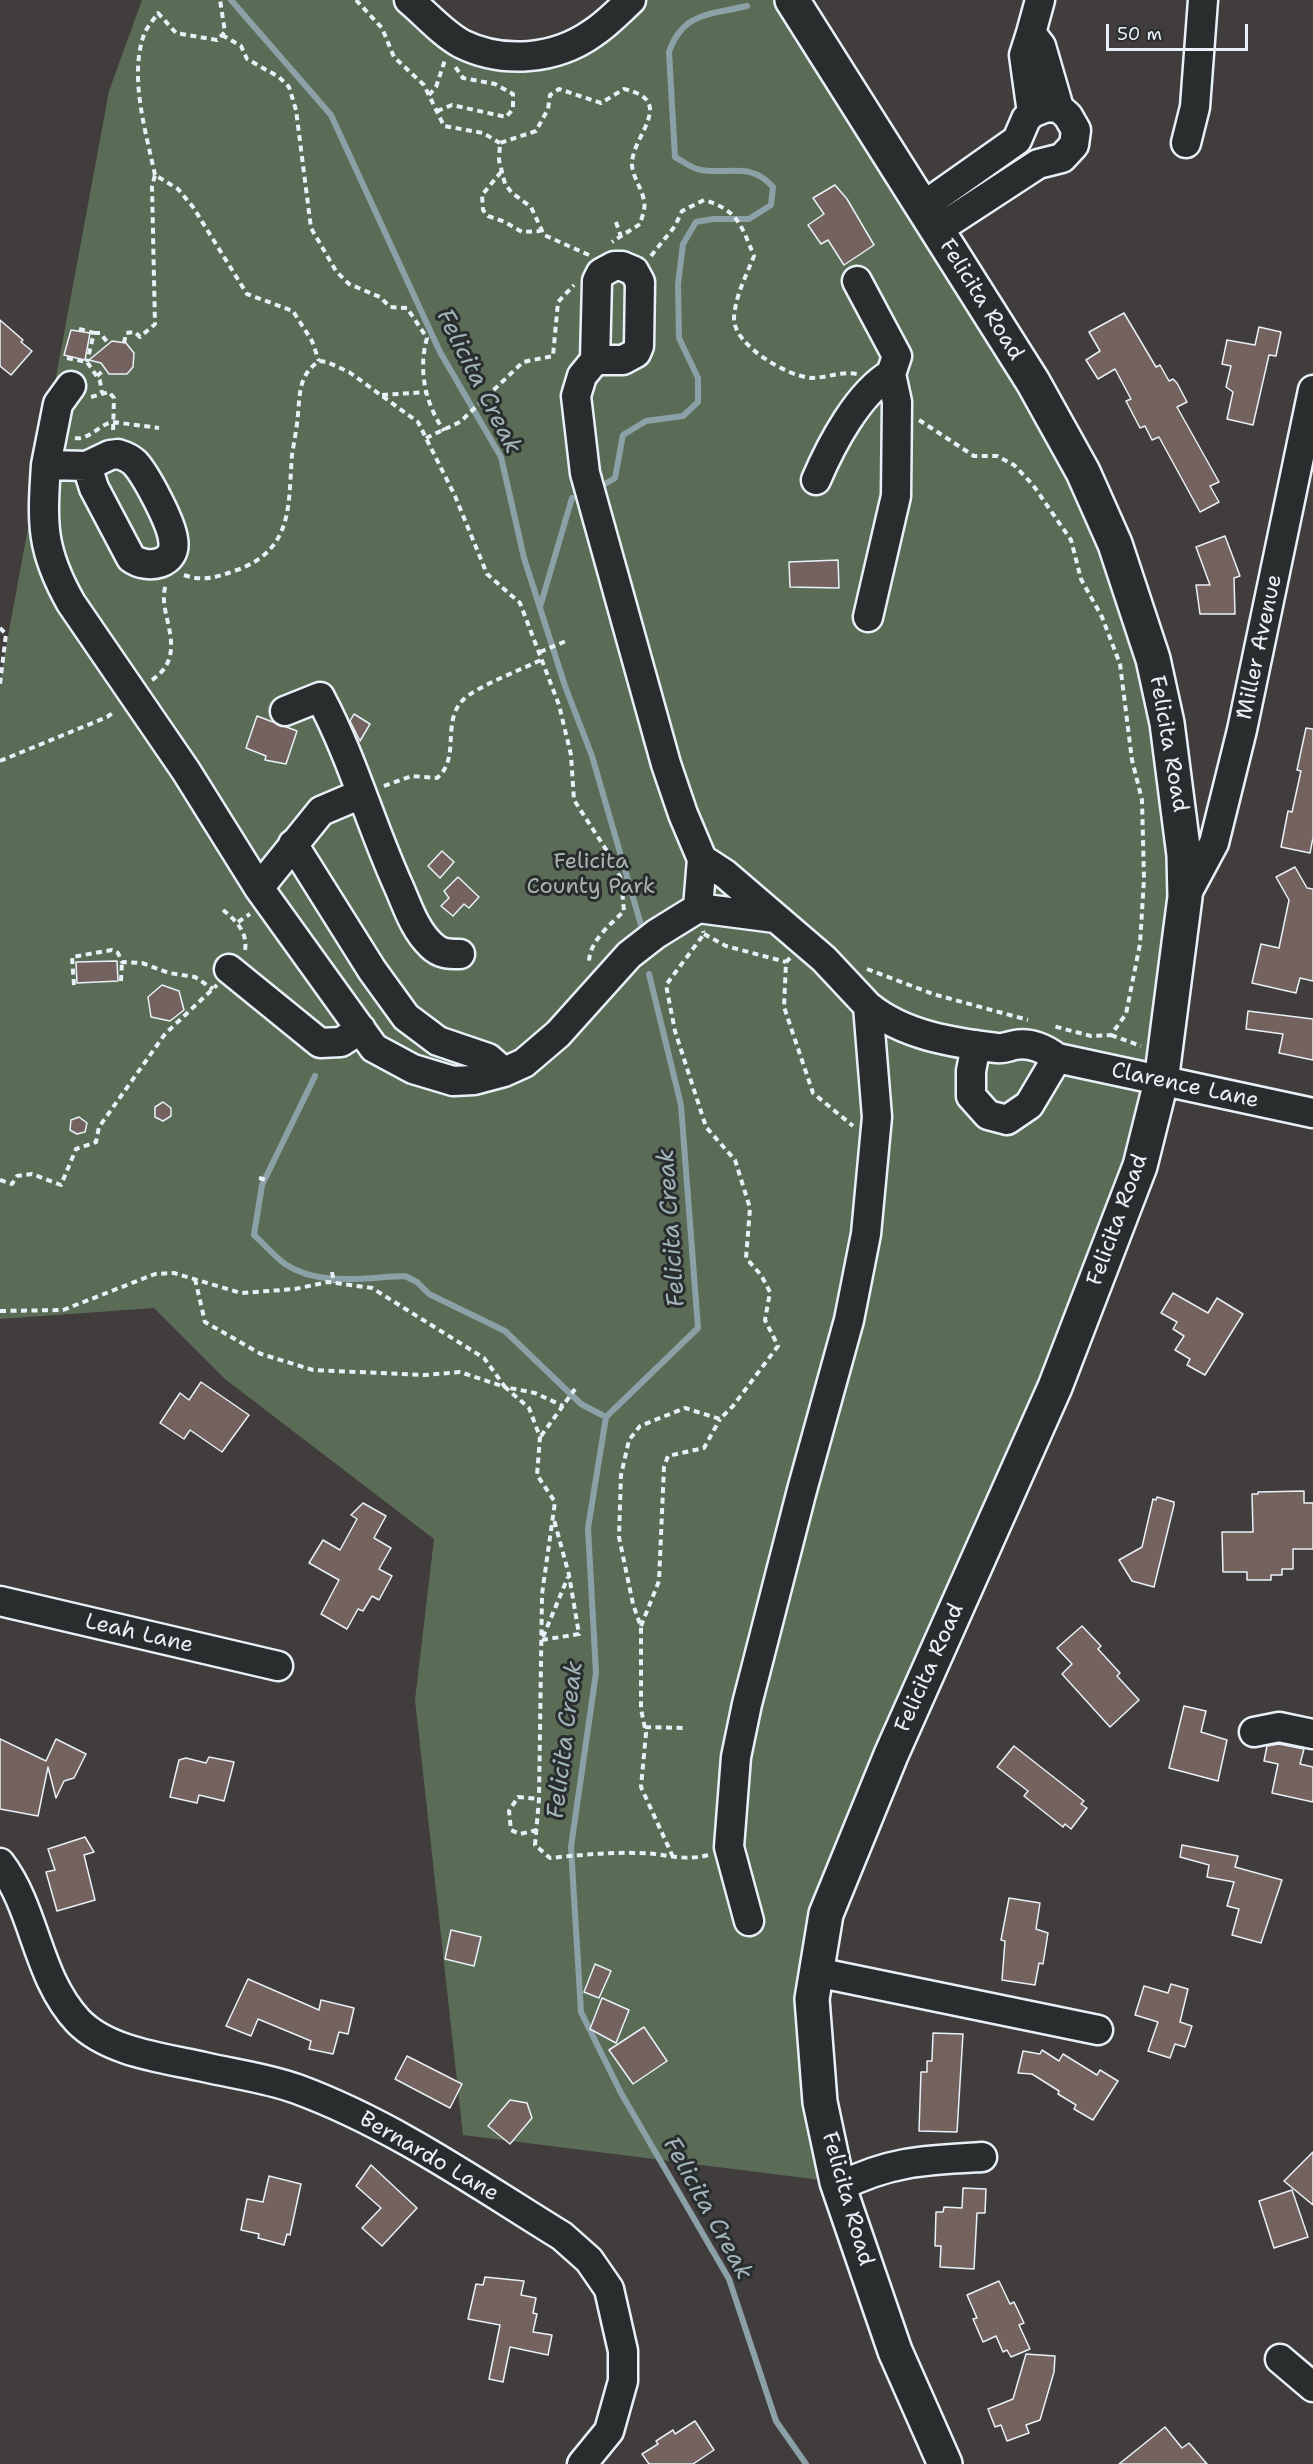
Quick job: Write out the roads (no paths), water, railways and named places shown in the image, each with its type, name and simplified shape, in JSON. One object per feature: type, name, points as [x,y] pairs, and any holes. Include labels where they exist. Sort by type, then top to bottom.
[{"type":"main road","name":"Felicita Road","points":[[792,0],[1033,382],[1083,472],[1115,544],[1153,659],[1178,792],[1184,855],[1185,897],[1161,1082],[1140,1166],[1117,1231],[1055,1387],[891,1755],[826,1914],[816,1972],[812,1999],[820,2102],[839,2187],[895,2351],[945,2464]]},
{"type":"street","points":[[409,0],[461,43],[490,54],[515,57],[559,50],[583,40],[631,0]]},
{"type":"street","points":[[1040,0],[1031,33],[1041,46],[1046,110]]},
{"type":"street","points":[[1186,143],[1195,107],[1203,0]]},
{"type":"street","points":[[1046,110],[1068,116],[1076,130],[1074,145],[1062,158],[1038,164],[929,219],[1017,140],[1026,120],[1046,110]]},
{"type":"street","points":[[595,360],[623,360],[636,353],[639,346],[640,282],[635,272],[629,268],[614,266],[601,273],[597,281],[595,360],[577,387],[585,473],[666,764],[683,814],[702,859],[699,917]]},
{"type":"street","points":[[857,281],[897,356],[889,386],[896,496],[868,617]]},
{"type":"street","points":[[816,480],[828,450],[889,386]]},
{"type":"street","points":[[85,387],[58,404],[46,465],[43,520],[45,543],[55,575],[76,611],[186,771],[259,888],[374,1048],[433,1076],[453,1081],[474,1080],[504,1072],[524,1063],[542,1049],[604,980],[656,934],[699,917],[775,918]]},
{"type":"street","name":"Miller Avenue","points":[[1185,897],[1214,843],[1217,832],[1242,730],[1313,390]]},
{"type":"street","points":[[46,465],[87,466],[110,455],[118,454],[126,457],[139,468],[174,540],[167,567],[148,566],[131,558],[94,488],[87,466]]},
{"type":"street","points":[[285,711],[320,697],[338,731],[385,856],[417,927],[433,947],[445,954],[460,954]]},
{"type":"street","points":[[259,888],[321,811],[361,794]]},
{"type":"street","points":[[294,844],[372,970],[406,1017],[438,1041],[488,1058],[504,1072]]},
{"type":"street","name":"Clarence Lane","points":[[702,859],[725,874],[824,959],[868,1006],[895,1026],[988,1047],[1034,1046],[1058,1058],[1313,1113]]},
{"type":"street","points":[[227,976],[320,1043],[341,1042],[361,1029]]},
{"type":"street","points":[[749,1921],[729,1850],[736,1757],[747,1704],[849,1320],[866,1234],[876,1130],[868,1006]]},
{"type":"street","points":[[988,1047],[971,1071],[971,1095],[988,1115],[1007,1120],[1029,1105],[1058,1058]]},
{"type":"street","name":"Leah Lane","points":[[0,1601],[278,1666]]},
{"type":"street","points":[[1254,1732],[1279,1727],[1313,1734]]},
{"type":"street","name":"Bernardo Lane","points":[[0,1863],[14,1882],[45,1968],[61,1999],[79,2022],[122,2049],[295,2088],[378,2123],[562,2235],[589,2260],[609,2289],[623,2351],[623,2381],[609,2431],[582,2464]]},
{"type":"street","points":[[816,1972],[1098,2030]]},
{"type":"street","points":[[839,2187],[874,2170],[891,2165],[931,2159],[982,2157]]},
{"type":"street","points":[[1280,2359],[1313,2387]]},
{"type":"waterway","name":"Felicita Creak","points":[[231,0],[331,115],[440,352],[501,457],[524,558],[565,686],[592,756],[641,925]]},
{"type":"waterway","points":[[600,487],[615,478],[623,435],[646,421],[683,416],[698,402],[698,378],[679,338],[678,284],[683,244],[696,222],[713,219],[749,219],[771,205],[773,187],[756,174],[698,169],[675,157],[669,52],[675,39],[682,29],[699,17],[747,6]]},
{"type":"waterway","points":[[540,607],[572,498]]},
{"type":"waterway","name":"Felicita Creak","points":[[649,974],[681,1105],[698,1328],[606,1417],[588,1528],[596,1673],[571,1847],[581,2012],[621,2093],[729,2279],[776,2421],[806,2464]]},
{"type":"waterway","points":[[315,1076],[262,1185],[254,1235],[285,1264],[313,1276],[344,1279],[405,1276],[417,1282],[429,1294],[505,1331],[581,1404],[606,1417]]},
{"type":"park label","name":"Felicita County Park","points":[[591,874]]}]
